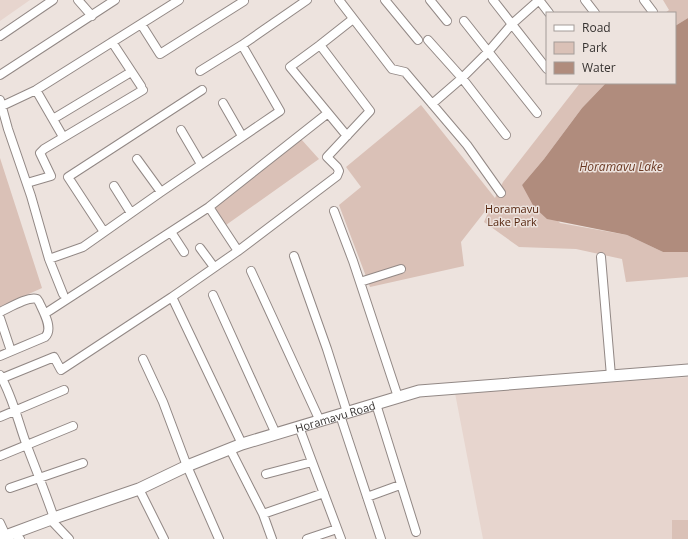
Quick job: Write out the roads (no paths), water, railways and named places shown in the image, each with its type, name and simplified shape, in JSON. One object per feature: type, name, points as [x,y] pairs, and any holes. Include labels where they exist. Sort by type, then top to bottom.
[{"type":"street","points":[[0,36],[53,0]]},
{"type":"street","points":[[78,0],[92,16]]},
{"type":"street","points":[[0,75],[115,0]]},
{"type":"street","points":[[63,294],[49,259],[27,183],[8,129],[1,103],[36,90],[179,0]]},
{"type":"street","points":[[200,71],[242,45],[307,0]]},
{"type":"street","points":[[339,0],[392,69],[405,72],[467,145],[501,193]]},
{"type":"street","points":[[385,0],[418,40]]},
{"type":"street","points":[[430,0],[447,21]]},
{"type":"street","points":[[493,0],[546,68]]},
{"type":"street","points":[[432,104],[462,78],[488,52],[512,24],[539,0],[548,12]]},
{"type":"street","points":[[644,0],[653,12]]},
{"type":"street","points":[[141,24],[160,54],[244,1]]},
{"type":"street","points":[[587,1],[594,12]]},
{"type":"street","points":[[347,136],[290,67],[320,46],[353,19]]},
{"type":"street","points":[[464,21],[537,113]]},
{"type":"street","points":[[428,40],[462,78],[506,135]]},
{"type":"street","points":[[27,183],[51,176],[40,153],[44,149],[142,88],[112,42]]},
{"type":"street","points":[[49,259],[83,247],[160,192],[280,111],[242,45]]},
{"type":"street","points":[[69,539],[52,519],[40,478],[27,445],[16,410],[1,377],[54,357],[61,370],[172,297],[238,251],[337,176],[339,172],[337,167],[327,156],[370,111],[320,46]]},
{"type":"street","points":[[53,119],[131,72]]},
{"type":"street","points":[[36,90],[62,135]]},
{"type":"street","points":[[104,232],[68,177],[202,90]]},
{"type":"street","points":[[223,103],[242,136]]},
{"type":"street","points":[[49,311],[209,207],[328,112]]},
{"type":"street","points":[[181,130],[201,164]]},
{"type":"street","points":[[137,159],[160,192]]},
{"type":"street","points":[[114,186],[131,213]]},
{"type":"street","points":[[209,207],[238,251]]},
{"type":"street","points":[[334,211],[360,282],[398,397]]},
{"type":"street","points":[[170,232],[184,252]]},
{"type":"street","points":[[200,248],[214,267]]},
{"type":"street","points":[[294,256],[327,349],[367,497],[381,539]]},
{"type":"street","points":[[601,257],[611,376]]},
{"type":"street","points":[[360,282],[401,269]]},
{"type":"street","points":[[251,271],[320,421]]},
{"type":"street","points":[[214,295],[276,434]]},
{"type":"street","points":[[172,297],[242,444]]},
{"type":"street","points":[[0,312],[28,299],[35,298],[39,302],[48,325],[49,333],[45,337],[0,356]]},
{"type":"street","points":[[0,318],[11,351]]},
{"type":"street","points":[[142,360],[163,402],[187,466],[219,539]]},
{"type":"street","name":"Horamavu Road","points":[[10,537],[52,519],[139,489],[187,466],[242,444],[419,391],[688,370]]},
{"type":"street","points":[[0,417],[64,390]]},
{"type":"street","points":[[376,404],[400,485],[416,532]]},
{"type":"street","points":[[0,456],[73,426]]},
{"type":"street","points":[[299,427],[341,539]]},
{"type":"street","points":[[230,449],[263,514],[272,539]]},
{"type":"street","points":[[266,474],[312,462]]},
{"type":"street","points":[[10,488],[84,463]]},
{"type":"street","points":[[367,497],[400,485]]},
{"type":"street","points":[[139,489],[164,539]]},
{"type":"street","points":[[263,514],[324,493]]},
{"type":"street","points":[[0,523],[10,537]]},
{"type":"street","points":[[307,539],[337,528]]},
{"type":"water","name":"Horamavu Lake","points":[[688,18],[688,252],[663,252],[627,235],[547,219],[534,207],[522,185],[544,159],[582,108],[605,84],[676,84],[676,25]]},
{"type":"park label","name":"Horamavu Lake Park","points":[[512,214]]}]
